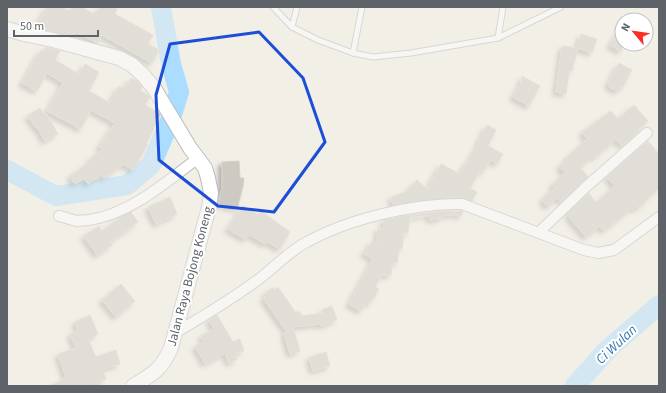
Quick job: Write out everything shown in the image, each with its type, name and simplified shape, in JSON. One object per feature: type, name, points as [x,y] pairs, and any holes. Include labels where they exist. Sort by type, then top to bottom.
[{"type":"main road","name":"Jalan Raya Bojong Koneng","points":[[7,29],[119,58],[132,65],[154,88],[168,114],[205,168],[211,193],[209,207],[175,333],[166,360],[159,368],[133,386]]},
{"type":"street","points":[[539,232],[587,186],[647,133]]},
{"type":"street","points":[[59,216],[78,221],[95,219],[112,214],[130,206],[163,184],[194,153]]},
{"type":"street","points":[[175,333],[224,304],[306,242],[340,227],[367,218],[420,207],[441,204],[462,204],[584,250],[598,253],[614,250],[659,217]]},
{"type":"lane","points":[[273,7],[292,26],[318,40],[353,53],[373,57],[411,53],[498,38],[561,7]]},
{"type":"lane","points":[[292,26],[297,7]]},
{"type":"lane","points":[[353,53],[362,7]]},
{"type":"lane","points":[[498,38],[503,7]]},
{"type":"highlighted area","points":[[259,32],[303,78],[325,142],[274,212],[218,206],[159,160],[156,95],[170,44]]},
{"type":"building","points":[[47,7],[61,7],[69,11],[72,7],[81,7],[96,15],[100,7],[112,7],[117,9],[115,14],[153,35],[148,44],[159,50],[152,63],[102,35],[98,43],[76,32],[73,37],[44,29],[37,26]]},
{"type":"building","points":[[581,34],[597,39],[592,53],[578,48],[572,71],[569,71],[566,94],[556,92],[562,46],[577,48]]},
{"type":"building","points":[[614,39],[614,47],[610,45]]},
{"type":"building","points":[[46,47],[60,51],[55,60],[79,74],[85,64],[99,72],[89,91],[110,103],[119,86],[125,89],[131,78],[137,81],[142,87],[140,90],[150,97],[145,105],[160,115],[146,143],[148,144],[133,170],[123,164],[104,178],[102,174],[88,184],[84,178],[75,184],[70,176],[91,161],[90,159],[103,149],[99,147],[115,123],[91,110],[81,129],[47,111],[63,83],[47,73],[37,91],[22,83],[41,50],[43,52]]},
{"type":"building","points":[[619,63],[632,70],[623,87],[621,86],[618,91],[609,87],[610,85],[608,84]]},
{"type":"building","points":[[522,76],[540,86],[529,106],[513,97],[521,83]]},
{"type":"building","points":[[634,105],[648,121],[622,146],[616,139],[594,158],[593,156],[580,167],[588,177],[561,202],[557,198],[548,207],[542,200],[555,187],[552,185],[565,173],[559,167],[567,159],[566,158],[587,139],[582,132],[611,111],[618,119]]},
{"type":"building","points":[[40,108],[45,115],[46,113],[58,134],[45,141],[38,128],[37,129],[28,116]]},
{"type":"building","points":[[487,125],[496,130],[488,146],[503,154],[497,164],[491,160],[483,172],[480,171],[470,188],[477,192],[472,201],[462,198],[443,198],[393,205],[391,197],[406,192],[417,180],[427,189],[441,164],[460,174],[479,143]]},
{"type":"building","points":[[648,141],[659,154],[659,188],[638,208],[637,206],[633,210],[632,208],[604,231],[600,226],[586,237],[568,216],[570,214],[569,212],[589,193],[596,203],[615,186],[607,177]]},
{"type":"building","points":[[239,161],[240,178],[244,178],[237,209],[218,204],[222,189],[222,162]]},
{"type":"building","points":[[170,197],[177,214],[156,224],[148,207]]},
{"type":"building","points":[[243,206],[258,215],[261,211],[290,232],[280,249],[267,242],[265,244],[250,235],[245,239],[228,229]]},
{"type":"building","points":[[444,211],[463,211],[461,216],[455,214],[441,216],[442,218],[430,220],[429,215],[410,217],[408,233],[404,233],[402,249],[399,249],[397,263],[392,262],[391,275],[382,275],[375,287],[379,289],[373,300],[372,299],[369,304],[366,303],[361,311],[349,304],[373,259],[364,254],[372,241],[377,244],[378,228],[384,229],[383,220]]},
{"type":"building","points":[[131,212],[138,222],[110,242],[112,245],[97,255],[84,236],[99,226],[102,231],[121,217]]},
{"type":"building","points":[[121,284],[135,301],[116,317],[102,300]]},
{"type":"building","points":[[278,287],[296,313],[299,311],[302,316],[323,313],[322,310],[332,306],[337,320],[321,326],[320,324],[293,327],[300,351],[290,354],[284,333],[287,332],[263,298],[267,296],[265,293]]},
{"type":"building","points":[[90,315],[98,334],[88,339],[96,357],[116,350],[120,364],[103,369],[106,379],[93,384],[94,386],[50,386],[66,378],[58,354],[76,348],[70,334],[78,330],[75,322]]},
{"type":"building","points":[[217,315],[233,342],[240,339],[244,351],[234,354],[237,360],[229,363],[225,353],[205,364],[195,346],[204,342],[201,336],[214,329],[209,320]]},
{"type":"building","points":[[326,352],[330,366],[313,371],[309,357]]},
{"type":"waterway","points":[[7,170],[56,196],[127,185],[151,165],[170,121],[179,92],[171,64],[161,7]]},
{"type":"waterway","name":"Ci Wulan","points":[[575,386],[607,350],[659,305]]}]
